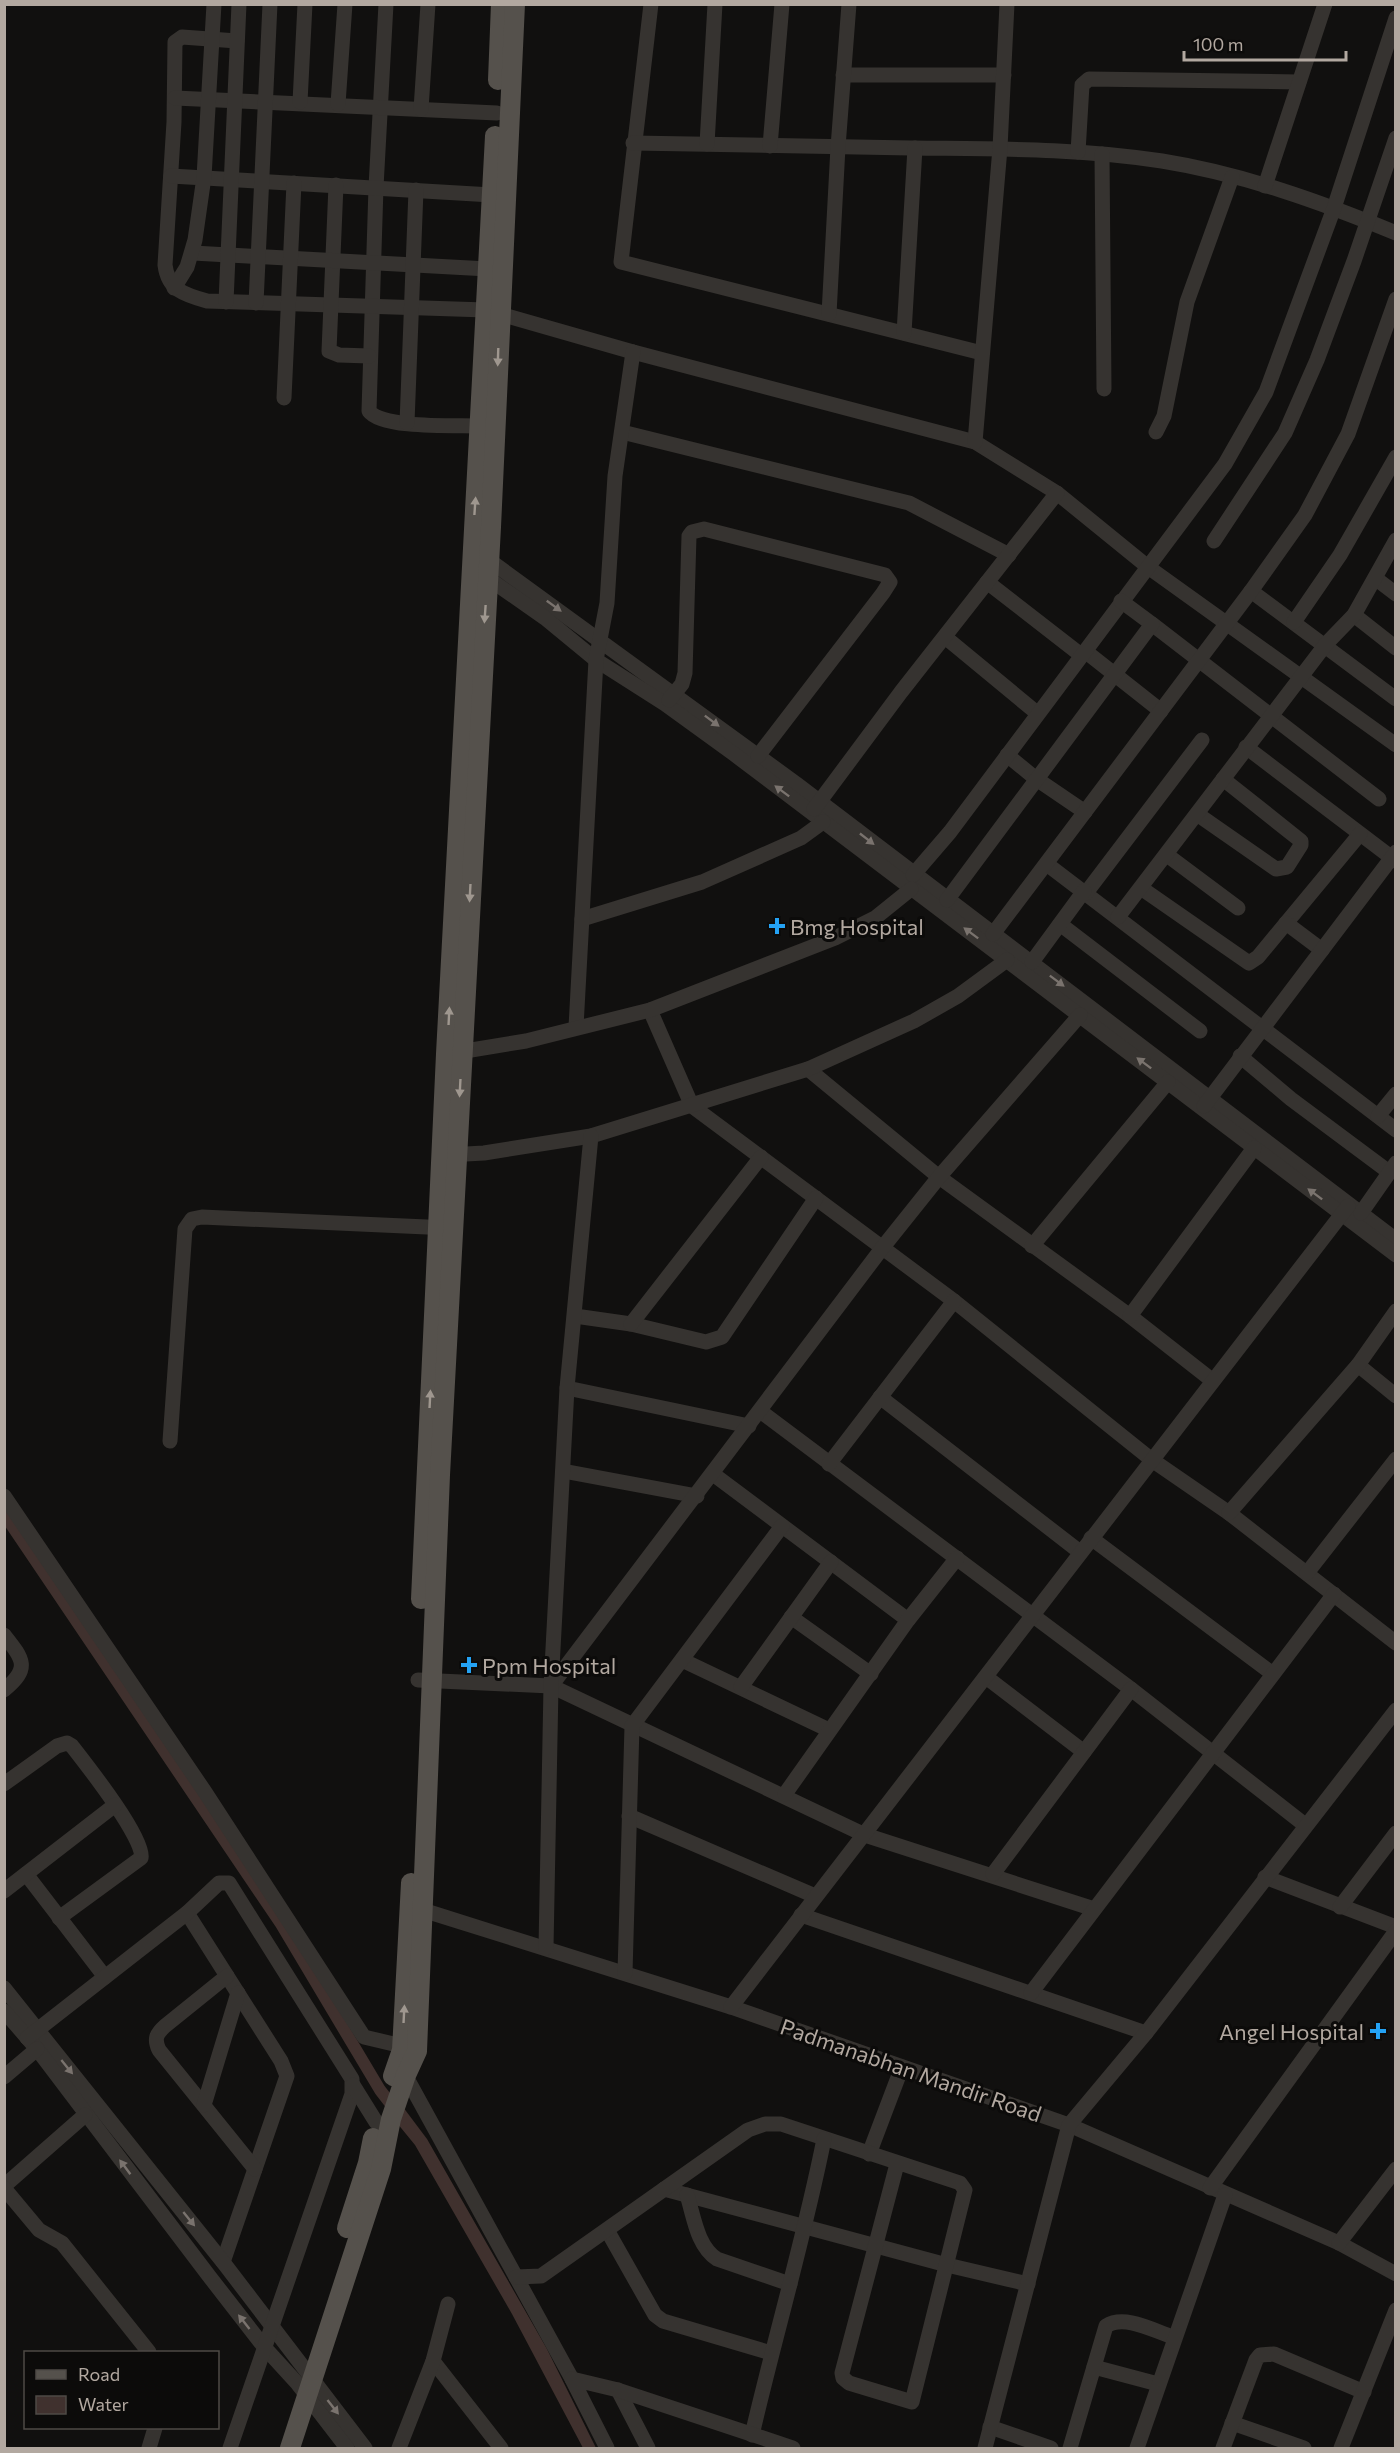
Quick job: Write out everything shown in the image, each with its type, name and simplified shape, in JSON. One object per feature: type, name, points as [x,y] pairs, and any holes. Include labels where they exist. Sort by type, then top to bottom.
[{"type":"main road","points":[[483,568],[472,548],[480,426],[493,312],[488,269],[501,4]]},
{"type":"main road","points":[[398,2079],[417,2051],[417,1908],[445,1228],[483,568],[493,312],[515,4]]},
{"type":"main road","points":[[290,2448],[305,2382],[368,2163],[398,2079],[417,1908]]},
{"type":"main road","points":[[276,2448],[305,2382]]},
{"type":"street","points":[[174,288],[193,253],[204,177],[214,4]]},
{"type":"street","points":[[226,302],[239,4]]},
{"type":"street","points":[[256,303],[270,4]]},
{"type":"street","points":[[300,102],[305,4]]},
{"type":"street","points":[[338,104],[345,4]]},
{"type":"street","points":[[386,4],[371,306],[369,411],[380,420],[480,426]]},
{"type":"street","points":[[421,109],[428,4]]},
{"type":"street","points":[[651,4],[633,143],[621,262],[982,353]]},
{"type":"street","points":[[707,144],[715,4]]},
{"type":"street","points":[[770,146],[782,4]]},
{"type":"street","points":[[829,314],[849,4]]},
{"type":"street","points":[[975,442],[1000,148],[1007,4]]},
{"type":"street","points":[[1265,186],[1325,4]]},
{"type":"street","points":[[454,1053],[526,1041],[650,1010],[834,938],[875,918],[912,882],[1225,464],[1266,392],[1334,208],[1395,18]]},
{"type":"street","points":[[237,41],[176,39],[175,98],[165,265],[174,288],[194,298],[226,302],[411,307],[493,312],[633,352],[975,442],[1057,493],[1148,567],[1395,745]]},
{"type":"street","points":[[843,75],[1004,75]]},
{"type":"street","points":[[1078,152],[1082,85],[1089,79],[1299,82]]},
{"type":"street","points":[[175,98],[300,102],[497,113]]},
{"type":"street","points":[[1214,541],[1285,433],[1317,360],[1368,222],[1395,138]]},
{"type":"street","points":[[633,143],[1000,148],[1078,152],[1165,161],[1265,186],[1334,208],[1395,234]]},
{"type":"street","points":[[904,333],[915,148]]},
{"type":"street","points":[[1102,154],[1104,389]]},
{"type":"street","points":[[171,176],[492,195]]},
{"type":"street","points":[[1156,432],[1164,416],[1186,302],[1232,177]]},
{"type":"street","points":[[284,398],[294,183]]},
{"type":"street","points":[[336,185],[329,351],[339,355],[369,356]]},
{"type":"street","points":[[407,423],[416,190]]},
{"type":"street","points":[[193,253],[488,269]]},
{"type":"street","points":[[449,1154],[484,1153],[591,1136],[693,1106],[808,1069],[914,1021],[958,996],[999,946],[1048,865],[1085,812],[1251,591],[1305,515],[1335,461],[1358,407],[1395,300]]},
{"type":"street","points":[[576,1027],[596,660],[607,603],[615,476],[633,352]]},
{"type":"street","points":[[622,432],[909,503],[1009,555]]},
{"type":"street","points":[[1294,622],[1340,555],[1395,458]]},
{"type":"street","points":[[582,919],[702,882],[801,838],[945,637],[1057,493]]},
{"type":"street","points":[[670,699],[682,684],[685,673],[689,536],[692,532],[704,529],[885,575],[890,582],[883,593],[758,756]]},
{"type":"street","points":[[1118,917],[1326,644],[1354,615],[1394,546]]},
{"type":"street","points":[[483,568],[600,639],[670,699],[818,812],[999,946],[1032,962],[1206,1103],[1351,1211],[1395,1255]]},
{"type":"street","points":[[483,568],[596,660],[670,699],[758,756],[818,812]]},
{"type":"street","points":[[1375,578],[1395,594]]},
{"type":"street","points":[[987,582],[1161,711]]},
{"type":"street","points":[[1251,591],[1326,644],[1395,699]]},
{"type":"street","points":[[1122,601],[1379,799]]},
{"type":"street","points":[[1354,615],[1395,648]]},
{"type":"street","points":[[947,900],[1035,778],[1152,624]]},
{"type":"street","points":[[945,637],[1037,713]]},
{"type":"street","points":[[1032,962],[1202,740]]},
{"type":"street","points":[[1206,1103],[1394,857],[1359,834],[1246,747]]},
{"type":"street","points":[[1007,754],[1035,778],[1085,812]]},
{"type":"street","points":[[1197,814],[1276,869],[1287,867],[1301,845],[1301,841],[1222,779]]},
{"type":"street","points":[[1141,888],[1245,962],[1258,957],[1359,834]]},
{"type":"street","points":[[1167,855],[1238,908]]},
{"type":"street","points":[[1048,865],[1395,1130]]},
{"type":"street","points":[[912,882],[947,900],[1080,1015],[1168,1082],[1206,1103],[1254,1148],[1351,1211],[1393,1234]]},
{"type":"street","points":[[1286,923],[1322,950]]},
{"type":"street","points":[[1060,924],[1200,1031]]},
{"type":"street","points":[[650,1010],[693,1106],[954,1301],[1152,1460],[1229,1513],[1395,1643]]},
{"type":"street","points":[[551,1686],[697,1496],[883,1247],[939,1177],[1080,1015]]},
{"type":"street","points":[[731,2007],[1213,1381],[1351,1211],[1392,1168],[1291,1099],[1240,1056]]},
{"type":"street","points":[[808,1069],[939,1177],[1130,1316],[1213,1381]]},
{"type":"street","points":[[1032,1246],[1168,1082]]},
{"type":"street","points":[[1378,1116],[1395,1094]]},
{"type":"street","points":[[546,1948],[551,1686],[567,1388],[591,1136]]},
{"type":"street","points":[[1130,1316],[1254,1148]]},
{"type":"street","points":[[631,1324],[761,1156]]},
{"type":"street","points":[[575,1316],[631,1324],[706,1342],[722,1337],[816,1198]]},
{"type":"street","points":[[170,1441],[186,1223],[202,1217],[445,1228]]},
{"type":"street","points":[[829,1464],[954,1301]]},
{"type":"street","points":[[1229,1513],[1358,1365],[1395,1311]]},
{"type":"street","points":[[1358,1365],[1395,1396]]},
{"type":"street","points":[[567,1388],[749,1426]]},
{"type":"street","points":[[880,1398],[1080,1552]]},
{"type":"street","points":[[760,1411],[1131,1689],[1305,1825]]},
{"type":"street","points":[[1307,1573],[1395,1459]]},
{"type":"street","points":[[563,1472],[697,1496]]},
{"type":"street","points":[[713,1474],[908,1620]]},
{"type":"street","points":[[4,1496],[198,1783],[364,2037],[402,2046]]},
{"type":"street","points":[[625,1973],[632,1726],[783,1526]]},
{"type":"street","points":[[1091,1538],[1273,1674]]},
{"type":"street","points":[[785,1794],[908,1620],[957,1558]]},
{"type":"street","points":[[741,1688],[831,1562]]},
{"type":"street","points":[[1031,1993],[1334,1594]]},
{"type":"street","points":[[791,1617],[870,1674]]},
{"type":"street","points":[[4,1635],[19,1654],[22,1671],[19,1678],[4,1690]]},
{"type":"street","points":[[682,1660],[829,1730]]},
{"type":"street","points":[[986,1677],[1084,1752]]},
{"type":"street","points":[[425,1681],[551,1686],[632,1726],[785,1794],[865,1834],[993,1874],[1094,1910]]},
{"type":"street","points":[[993,1874],[1131,1689]]},
{"type":"street","points":[[985,2448],[1069,2125],[1146,2033],[1395,1710]]},
{"type":"street","points":[[4,1784],[57,1746],[67,1743],[72,1746],[116,1805],[142,1849],[141,1858],[59,1918]]},
{"type":"street","points":[[4,1891],[116,1805]]},
{"type":"street","points":[[629,1816],[815,1896]]},
{"type":"street","points":[[1340,1907],[1395,1833]]},
{"type":"street","points":[[26,1874],[105,1977]]},
{"type":"street","points":[[1210,2188],[1395,1929],[1265,1876]]},
{"type":"street","points":[[4,2077],[34,2039],[105,1977],[187,1913],[219,1883],[229,1883],[353,2085],[383,2121]]},
{"type":"street","name":"Padmanabhan Mandir Road","points":[[417,1908],[731,2007],[1069,2125],[1339,2243],[1395,2274]]},
{"type":"street","points":[[187,1913],[281,2061],[287,2076],[223,2262]]},
{"type":"street","points":[[801,1916],[1146,2033]]},
{"type":"street","points":[[227,1976],[165,2026],[158,2033],[155,2041],[159,2050],[255,2169]]},
{"type":"street","points":[[4,1988],[34,2039],[85,2115],[265,2348],[305,2382],[365,2448]]},
{"type":"street","points":[[204,2105],[238,1993]]},
{"type":"street","points":[[4,2011],[34,2039],[223,2262],[273,2328],[347,2448]]},
{"type":"street","points":[[869,2154],[902,2067]]},
{"type":"street","points":[[398,2079],[516,2277],[607,2448]]},
{"type":"street","points":[[230,2448],[273,2328],[353,2085]]},
{"type":"street","points":[[85,2115],[4,2187],[39,2230],[62,2243],[148,2351]]},
{"type":"street","points":[[516,2277],[541,2276],[748,2130],[765,2124],[781,2124],[960,2183],[965,2190],[912,2402],[849,2383],[843,2378],[897,2164]]},
{"type":"street","points":[[753,2435],[771,2353],[806,2227],[824,2139]]},
{"type":"street","points":[[1339,2243],[1395,2169]]},
{"type":"street","points":[[664,2189],[947,2265],[1028,2284]]},
{"type":"street","points":[[687,2195],[703,2245],[708,2253],[717,2259],[790,2284]]},
{"type":"street","points":[[1137,2448],[1173,2337],[1225,2195]]},
{"type":"street","points":[[607,2229],[655,2315],[663,2321],[771,2353]]},
{"type":"street","points":[[399,2448],[433,2361],[448,2304]]},
{"type":"street","points":[[1341,2448],[1395,2310]]},
{"type":"street","points":[[1070,2448],[1106,2325],[1113,2321],[1124,2321],[1173,2337]]},
{"type":"street","points":[[1223,2448],[1256,2360],[1265,2354],[1274,2354],[1364,2392]]},
{"type":"street","points":[[433,2361],[501,2448]]},
{"type":"street","points":[[1094,2367],[1158,2384]]},
{"type":"street","points":[[572,2379],[618,2390],[793,2448]]},
{"type":"street","points":[[618,2390],[648,2448]]},
{"type":"street","points":[[1232,2423],[1304,2448]]},
{"type":"street","points":[[990,2427],[1051,2448]]},
{"type":"street","points":[[148,2448],[154,2429]]},
{"type":"water","points":[[403,2107],[427,2139],[547,2349],[596,2448],[583,2448],[512,2314],[415,2145],[397,2123]]},
{"type":"waterway","points":[[4,1514],[281,1924],[380,2090],[397,2112]]},
{"type":"place","name":"Bmg Hospital","points":[[777,926]]},
{"type":"place","name":"Ppm Hospital","points":[[469,1665]]},
{"type":"place","name":"Angel Hospital","points":[[1378,2031]]}]
